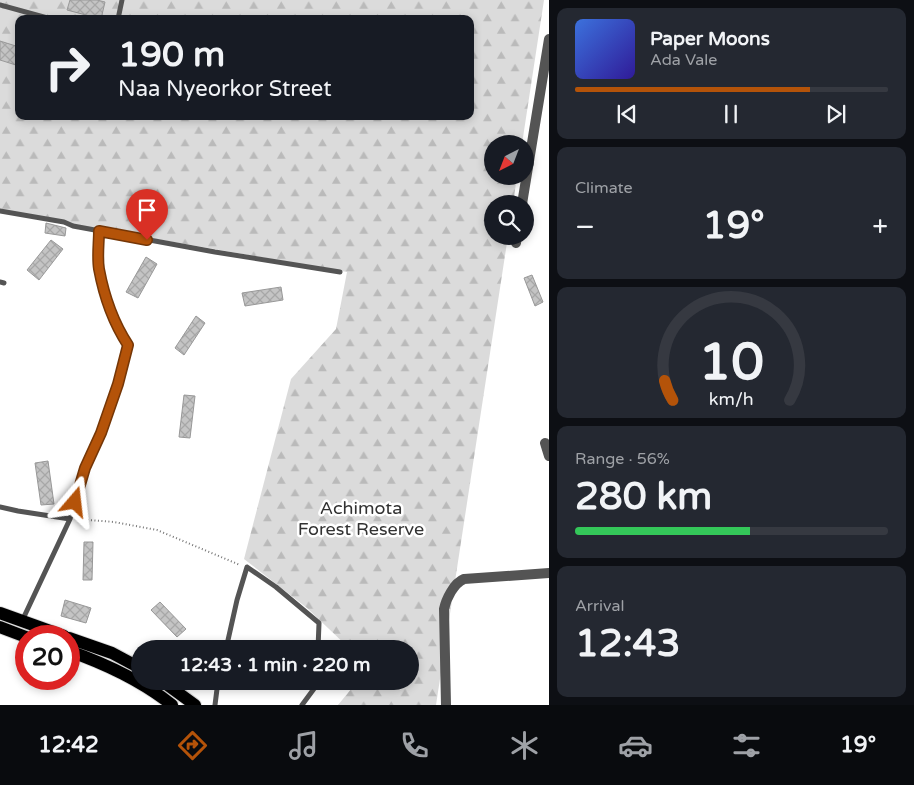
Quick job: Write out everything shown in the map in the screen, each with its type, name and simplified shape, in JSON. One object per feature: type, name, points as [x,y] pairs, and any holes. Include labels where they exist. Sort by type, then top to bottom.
[{"type":"main road","points":[[0,613],[31,625]]},
{"type":"main road","points":[[0,628],[15,633]]},
{"type":"main road","points":[[80,642],[112,653],[131,663]]},
{"type":"main road","points":[[80,656],[125,674],[150,688],[172,705]]},
{"type":"main road","points":[[175,690],[195,705]]},
{"type":"street","points":[[523,195],[549,39]]},
{"type":"street","points":[[545,443],[549,456]]},
{"type":"street","points":[[446,705],[444,610],[458,582],[464,579],[549,573]]},
{"type":"lane","points":[[119,15],[122,0]]},
{"type":"lane","points":[[0,6],[35,15]]},
{"type":"lane","points":[[0,211],[215,252],[340,272]]},
{"type":"lane","points":[[22,622],[70,519],[85,468],[101,433],[118,384],[128,345],[118,330],[109,307],[99,268],[99,231]]},
{"type":"lane","points":[[0,507],[70,519]]},
{"type":"lane","points":[[228,640],[247,567],[276,587],[319,623],[318,640]]},
{"type":"lane","points":[[215,705],[217,690]]},
{"type":"lane","points":[[302,705],[313,690]]},
{"type":"path","points":[[70,519],[114,522],[157,530],[247,567]]},
{"type":"green space","name":"Achimota Forest Reserve","points":[[0,0],[544,0],[523,135],[484,135],[484,185],[516,185],[514,195],[484,195],[484,245],[507,245],[436,705],[338,705],[350,690],[419,690],[419,640],[341,640],[307,608],[244,559],[291,379],[336,329],[347,272],[0,212]]},
{"type":"building","points":[[70,0],[97,0],[105,2],[102,15],[86,15],[67,10]]},
{"type":"building","points":[[0,41],[15,46],[15,65],[0,60]]},
{"type":"building","points":[[46,223],[66,228],[65,236],[45,233]]},
{"type":"building","points":[[51,240],[63,249],[39,280],[27,270]]},
{"type":"building","points":[[146,257],[157,264],[138,298],[126,292]]},
{"type":"building","points":[[532,275],[543,302],[535,306],[524,278]]},
{"type":"building","points":[[281,287],[283,300],[245,306],[242,293]]},
{"type":"building","points":[[196,316],[205,323],[184,355],[175,348]]},
{"type":"building","points":[[184,395],[195,396],[190,438],[179,437]]},
{"type":"building","points":[[48,461],[54,504],[41,505],[35,463]]},
{"type":"building","points":[[84,542],[93,542],[92,580],[83,580]]},
{"type":"building","points":[[65,600],[91,608],[86,623],[61,616]]},
{"type":"building","points":[[160,602],[186,629],[177,637],[151,610]]},
{"type":"route","points":[[75,502],[85,468],[101,433],[118,384],[128,345],[118,330],[109,307],[99,268],[99,231],[147,240]]}]
